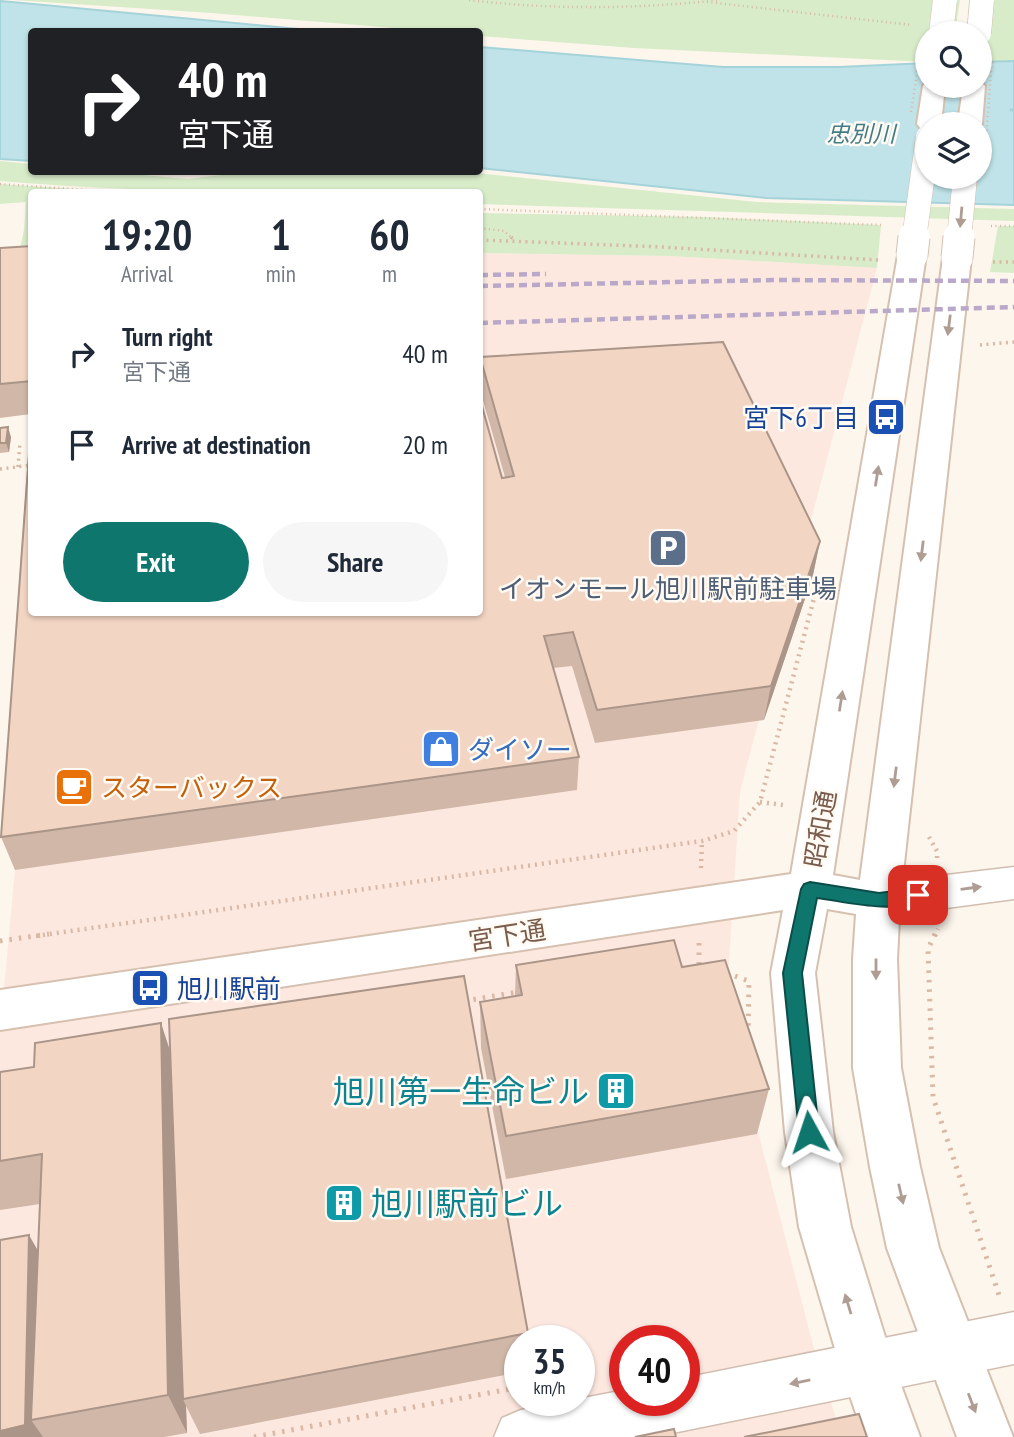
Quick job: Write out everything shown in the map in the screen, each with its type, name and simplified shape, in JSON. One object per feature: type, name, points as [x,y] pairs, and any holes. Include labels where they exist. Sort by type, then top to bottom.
[{"type":"street","points":[[935,21],[945,0]]},
{"type":"street","points":[[980,21],[982,0]]},
{"type":"street","name":"昭和通","points":[[892,1437],[868,1369],[825,1227],[809,1132],[793,973],[810,889],[897,258],[915,188]]},
{"type":"street","points":[[975,189],[973,260],[879,900],[875,959],[877,1068],[914,1248],[985,1437]]},
{"type":"street","name":"宮下通","points":[[0,1010],[810,889],[879,900],[1014,883]]},
{"type":"street","points":[[521,1437],[1014,1338]]},
{"type":"path","points":[[469,0],[540,6],[624,8],[720,0]]},
{"type":"path","points":[[707,2],[915,27]]},
{"type":"path","points":[[0,184],[72,189]]},
{"type":"path","points":[[483,209],[894,225]]},
{"type":"path","points":[[985,226],[1014,226]]},
{"type":"path","points":[[483,228],[504,231],[514,240]]},
{"type":"path","points":[[483,240],[897,258]]},
{"type":"path","points":[[973,260],[1014,262]]},
{"type":"path","points":[[972,345],[1014,342]]},
{"type":"path","points":[[18,467],[20,442]]},
{"type":"path","points":[[0,469],[28,466]]},
{"type":"path","points":[[0,941],[702,841],[734,831],[760,802],[821,575]]},
{"type":"path","points":[[942,922],[928,949],[933,1097],[1014,1338]]},
{"type":"path","points":[[453,1002],[521,992]]},
{"type":"path","points":[[254,1437],[504,1390]]},
{"type":"shaded area","points":[[483,253],[670,256],[877,268],[740,792],[726,1007],[815,1353],[842,1437],[0,1437],[0,1032],[15,870],[30,616],[483,616]]},
{"type":"green space","points":[[13,0],[960,0],[957,21],[915,21],[915,61],[634,48],[483,36],[483,28],[394,28]]},
{"type":"green space","points":[[969,0],[1014,0],[1014,61],[992,62],[992,21],[967,21]]},
{"type":"green space","points":[[0,161],[28,164],[28,175],[143,175],[188,179],[221,175],[483,174],[757,202],[1014,209],[1014,221],[483,204],[483,189],[120,189],[0,181]]},
{"type":"green space","points":[[0,184],[72,189],[28,189],[28,278],[13,280],[24,230],[26,202],[0,204]]},
{"type":"green space","points":[[483,213],[705,217],[881,225],[877,268],[670,256],[483,253]]},
{"type":"green space","points":[[998,226],[1014,226],[1014,273],[990,272]]},
{"type":"water","points":[[0,1],[287,28],[28,28],[28,161],[0,159]]},
{"type":"water","name":"忠別川","points":[[483,47],[723,67],[915,64],[915,98],[992,98],[992,62],[1014,61],[1014,109],[1010,110],[1014,111],[1014,205],[766,198],[483,168]]},
{"type":"building","points":[[28,246],[28,381],[0,384],[0,248]]},
{"type":"building","points":[[723,342],[820,541],[771,686],[597,710],[573,632],[544,636],[579,757],[1,837],[28,468],[28,616],[483,616],[483,410],[502,478],[514,476],[483,368],[483,357]]},
{"type":"building","points":[[8,427],[6,443],[0,443],[0,428]]},
{"type":"building","name":"旭川第一生命ビル","points":[[674,940],[682,967],[725,960],[769,1089],[506,1136],[480,1002],[522,995],[516,965]]},
{"type":"building","name":"旭川駅前ビル","points":[[464,976],[527,1325],[504,1325],[504,1338],[183,1399],[169,1019]]},
{"type":"building","points":[[161,1023],[168,1395],[31,1420],[42,1154],[0,1161],[0,1072],[34,1067],[35,1043]]},
{"type":"building","points":[[29,1235],[25,1425],[0,1431],[0,1240]]},
{"type":"building","points":[[859,1414],[867,1437],[744,1437]]},
{"type":"building","points":[[674,1429],[676,1437],[635,1437]]},
{"type":"railway","points":[[483,275],[546,274]]},
{"type":"railway","points":[[483,286],[773,280],[1014,281]]},
{"type":"railway","points":[[483,323],[1014,307]]},
{"type":"place","name":"宮下6丁目","points":[[886,417]]},
{"type":"place","name":"イオンモール旭川駅前駐車場","points":[[668,548]]},
{"type":"place","name":"ダイソー","points":[[441,749]]},
{"type":"place","name":"スターバックス","points":[[74,787]]},
{"type":"place","name":"旭川駅前","points":[[150,988]]},
{"type":"place","name":"旭川第一生命ビル","points":[[616,1091]]},
{"type":"place","name":"旭川駅前ビル","points":[[344,1203]]},
{"type":"route","points":[[809,1132],[793,973],[810,889],[879,900],[918,895]]}]
